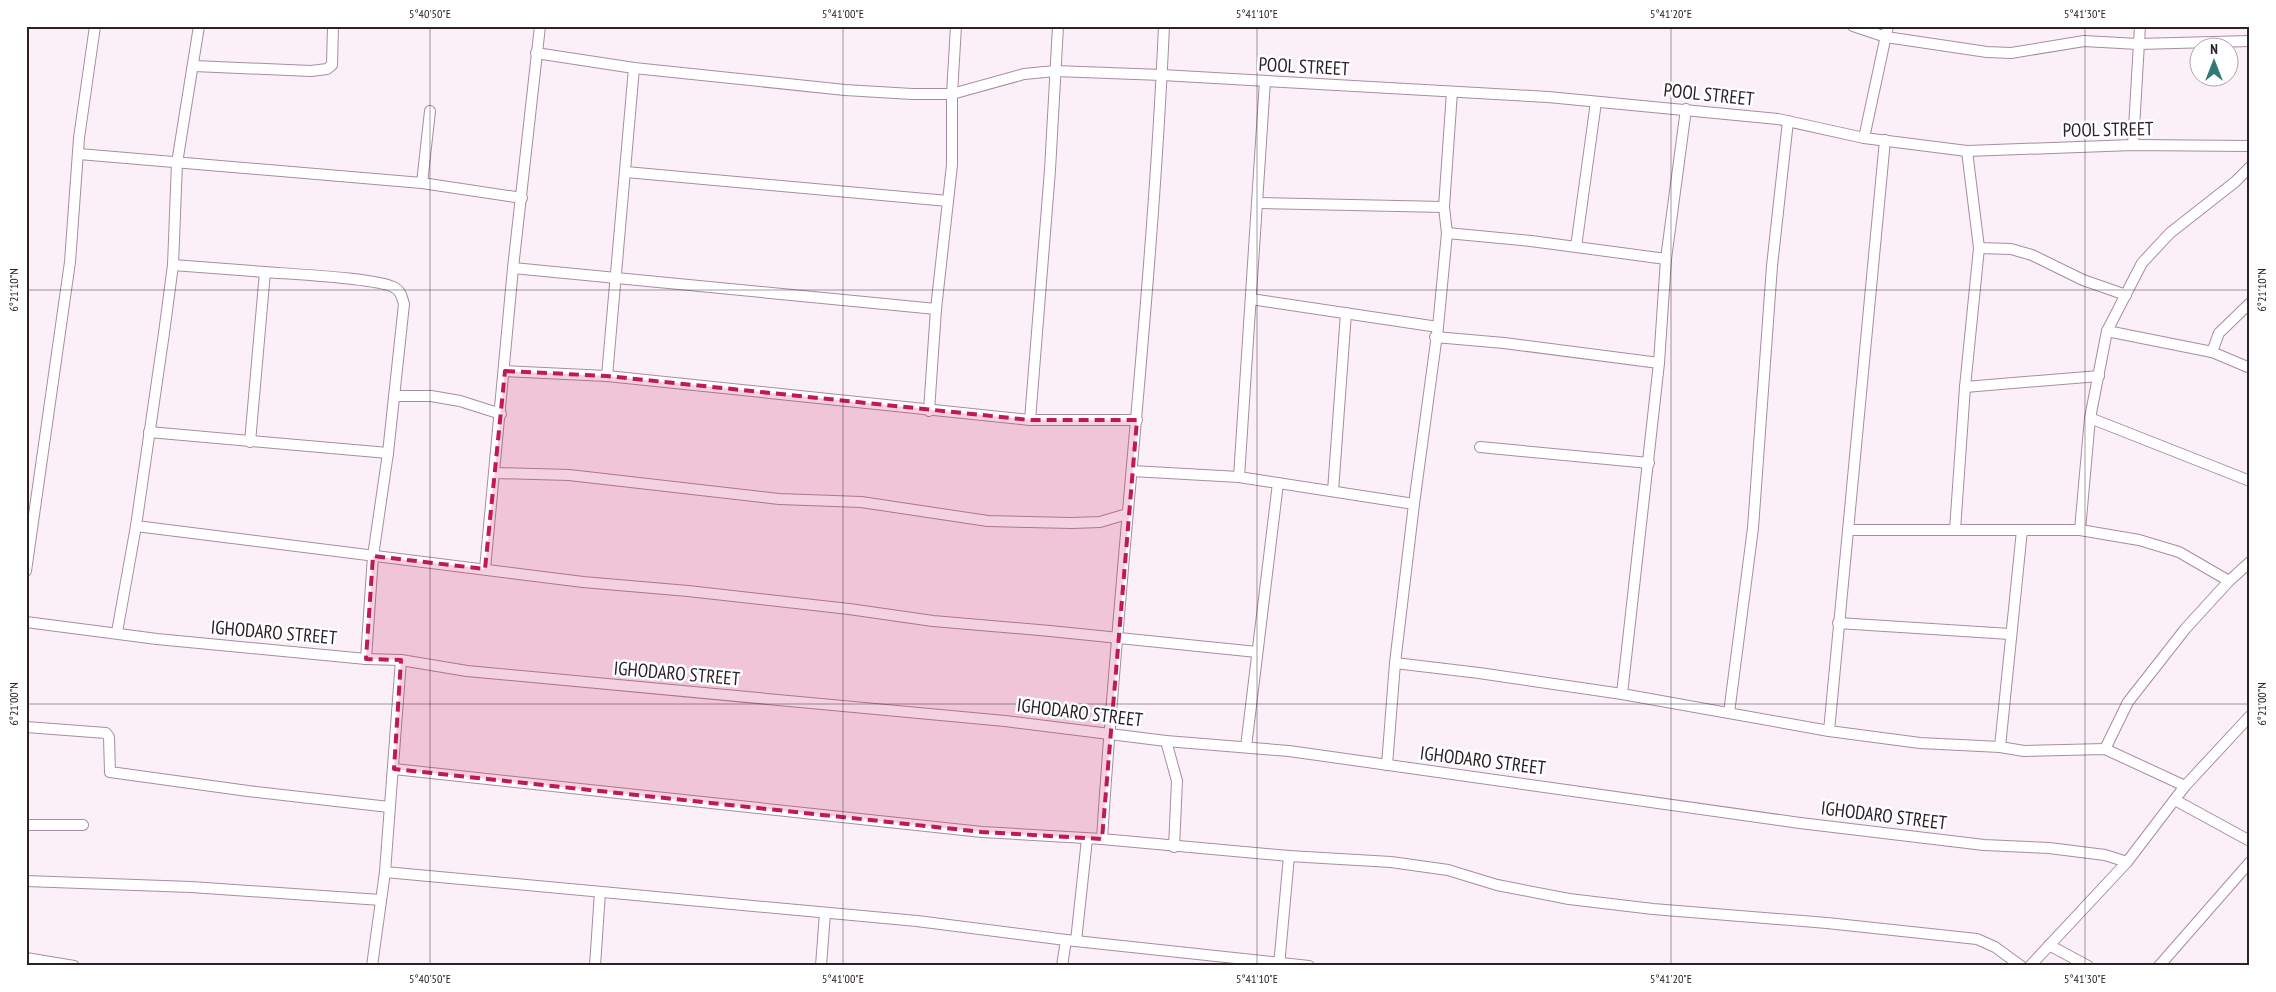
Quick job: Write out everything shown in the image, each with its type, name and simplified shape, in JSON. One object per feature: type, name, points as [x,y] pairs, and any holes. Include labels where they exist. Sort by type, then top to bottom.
[{"type":"street","points":[[26,570],[29,520],[70,262],[79,138],[95,26]]},
{"type":"street","points":[[117,632],[136,526],[173,265],[177,163],[199,26]]},
{"type":"street","points":[[194,66],[311,71],[327,69],[332,66],[333,26]]},
{"type":"street","points":[[485,570],[513,268],[540,26]]},
{"type":"street","points":[[928,411],[936,309],[943,261],[952,165],[952,94],[956,26]]},
{"type":"street","points":[[1030,420],[1050,170],[1058,26]]},
{"type":"street","points":[[1102,839],[1116,637],[1137,420],[1164,26]]},
{"type":"street","points":[[1853,26],[1886,37],[1987,52],[2011,53],[2084,41],[2138,44],[2250,41]]},
{"type":"street","points":[[1864,138],[1888,26]]},
{"type":"street","points":[[2133,145],[2140,26]]},
{"type":"street","name":"POOL STREET","points":[[536,53],[634,68],[845,90],[952,94],[1024,74],[1055,71],[1162,74],[1548,97],[1788,120],[1864,138],[1967,151],[2133,145],[2250,146]]},
{"type":"street","points":[[607,376],[634,68]]},
{"type":"street","points":[[1240,477],[1265,81]]},
{"type":"street","points":[[1387,765],[1395,663],[1435,338],[1438,327],[1446,233],[1444,208],[1452,92]]},
{"type":"street","points":[[1576,247],[1596,102]]},
{"type":"street","points":[[1622,694],[1649,463],[1659,363],[1666,259],[1686,109]]},
{"type":"street","points":[[422,183],[430,111]]},
{"type":"street","points":[[1729,714],[1753,528],[1772,266],[1788,120]]},
{"type":"street","points":[[1829,731],[1885,140]]},
{"type":"street","points":[[1955,530],[1965,387],[1979,248],[1967,151]]},
{"type":"street","points":[[79,154],[422,183],[522,198]]},
{"type":"street","points":[[2080,530],[2090,418],[2107,331],[2142,263],[2164,239],[2235,182],[2250,167]]},
{"type":"street","points":[[626,172],[948,201]]},
{"type":"street","points":[[1258,203],[1444,208]]},
{"type":"street","points":[[1446,233],[1666,259]]},
{"type":"street","points":[[1979,248],[2011,249],[2032,255],[2083,280],[2126,295]]},
{"type":"street","points":[[173,265],[370,282],[395,287],[401,293],[404,304],[388,454],[374,556],[366,658]]},
{"type":"street","points":[[513,268],[936,309]]},
{"type":"street","points":[[250,442],[264,272]]},
{"type":"street","points":[[1251,299],[1438,327]]},
{"type":"street","points":[[2212,352],[2219,333],[2250,303]]},
{"type":"street","points":[[1332,491],[1346,313]]},
{"type":"street","points":[[2107,331],[2212,352],[2250,368]]},
{"type":"street","points":[[1435,338],[1504,342],[1659,363]]},
{"type":"street","points":[[504,371],[607,376],[928,411],[1030,420],[1137,420]]},
{"type":"street","points":[[1965,387],[2099,376]]},
{"type":"street","points":[[394,396],[431,396],[460,401],[500,414]]},
{"type":"street","points":[[2090,418],[2232,472],[2250,481]]},
{"type":"street","points":[[149,432],[388,454]]},
{"type":"street","points":[[1480,447],[1649,463]]},
{"type":"street","points":[[1132,471],[1240,477],[1414,504]]},
{"type":"street","points":[[495,472],[569,475],[778,499],[861,502],[988,521],[1072,524],[1100,522],[1127,514]]},
{"type":"street","points":[[1246,747],[1278,483]]},
{"type":"street","points":[[136,526],[583,582],[688,591],[849,609],[933,622],[1116,637],[1257,652]]},
{"type":"street","points":[[1849,530],[2080,530],[2139,540],[2179,552],[2229,581]]},
{"type":"street","points":[[2000,747],[2022,530]]},
{"type":"street","points":[[2105,749],[2128,702],[2186,628],[2229,581],[2250,562]]},
{"type":"street","name":"IGHODARO STREET","points":[[26,622],[117,632],[157,639],[401,660],[467,671],[1005,721],[1166,741],[1289,751],[1873,832],[2105,855],[2127,862]]},
{"type":"street","points":[[1838,623],[2010,634]]},
{"type":"street","points":[[372,966],[385,872],[401,660]]},
{"type":"street","points":[[1395,663],[1479,672],[1622,694],[1829,731],[1920,743],[2000,747],[2024,751],[2105,749],[2186,786]]},
{"type":"street","points":[[2030,966],[2127,862],[2186,786],[2250,716]]},
{"type":"street","points":[[26,727],[106,733],[109,737],[110,772],[248,791],[389,807]]},
{"type":"street","points":[[1166,741],[1177,781],[1174,847]]},
{"type":"street","points":[[394,769],[982,832],[1087,840],[1102,839],[1174,847],[1391,862],[1448,870],[1497,885],[1569,900],[1968,937],[1995,947],[2021,966]]},
{"type":"street","points":[[2175,800],[2250,841]]},
{"type":"street","points":[[26,825],[83,825]]},
{"type":"street","points":[[1062,966],[1071,940],[1087,840]]},
{"type":"street","points":[[1279,964],[1289,856]]},
{"type":"street","points":[[2159,966],[2194,923],[2250,862]]},
{"type":"street","points":[[385,872],[917,921],[1309,966]]},
{"type":"street","points":[[26,881],[191,887],[381,900]]},
{"type":"street","points":[[595,966],[600,892]]},
{"type":"street","points":[[821,966],[826,913]]},
{"type":"street","points":[[2049,946],[2088,966]]},
{"type":"street","points":[[26,958],[74,966]]},
{"type":"highlighted area","points":[[505,371],[607,376],[1030,420],[1137,420],[1102,839],[982,832],[394,769],[401,660],[366,659],[373,556],[485,569]]}]
